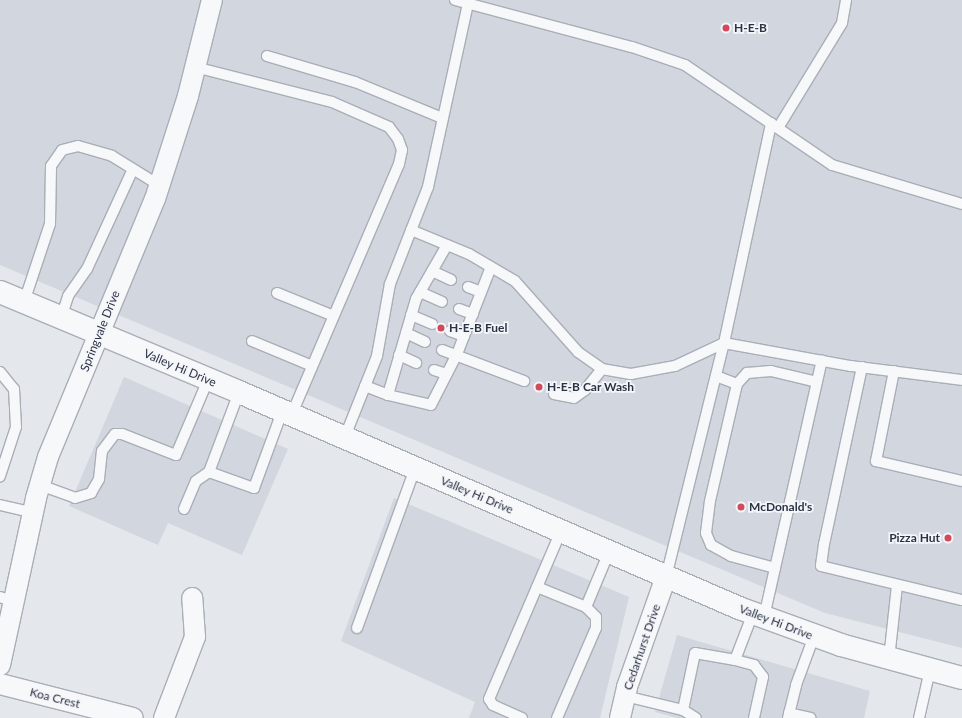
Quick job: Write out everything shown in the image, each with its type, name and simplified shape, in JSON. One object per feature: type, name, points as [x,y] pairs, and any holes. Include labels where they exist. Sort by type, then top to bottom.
[{"type":"street","name":"Springvale Drive","points":[[0,665],[7,599],[34,513],[48,457],[159,186],[195,67],[212,0]]},
{"type":"street","name":"Valley Hi Drive","points":[[0,292],[208,380],[240,392],[344,439],[758,615],[814,636],[889,659],[962,678]]},
{"type":"street","name":"Cedarhurst Drive","points":[[620,718],[625,696],[666,577]]},
{"type":"street","points":[[164,718],[195,637],[192,598]]},
{"type":"street","name":"Koa Crest","points":[[0,684],[133,718]]},
{"type":"lane","points":[[455,0],[632,47],[685,65],[832,165],[962,204]]},
{"type":"lane","points":[[666,577],[724,343],[774,125],[842,23],[846,0]]},
{"type":"lane","points":[[344,439],[377,356],[390,284],[428,187],[468,3]]},
{"type":"lane","points":[[268,56],[355,82],[442,118]]},
{"type":"lane","points":[[195,67],[332,102],[389,126],[398,139],[402,150],[400,164],[334,316],[312,366],[286,414],[254,488],[209,472]]},
{"type":"lane","points":[[24,302],[50,224],[51,166],[62,150],[78,146],[112,156],[159,186]]},
{"type":"lane","points":[[61,318],[68,296],[87,269],[132,170]]},
{"type":"lane","points":[[412,230],[447,245],[515,281],[578,352],[602,368],[631,374],[675,366],[724,343],[862,367],[962,380]]},
{"type":"lane","points":[[388,395],[411,315],[420,292],[447,245]]},
{"type":"lane","points":[[365,386],[388,395],[431,405],[457,354],[491,267]]},
{"type":"lane","points":[[432,271],[451,280]]},
{"type":"lane","points":[[468,287],[481,292]]},
{"type":"lane","points":[[420,292],[442,302]]},
{"type":"lane","points":[[276,293],[334,316]]},
{"type":"lane","points":[[459,309],[473,314]]},
{"type":"lane","points":[[411,315],[432,324]]},
{"type":"lane","points":[[450,331],[464,336]]},
{"type":"lane","points":[[406,334],[425,342]]},
{"type":"lane","points":[[252,341],[312,366]]},
{"type":"lane","points":[[442,350],[457,354],[524,381]]},
{"type":"lane","points":[[400,355],[416,363]]},
{"type":"lane","points":[[735,660],[758,615],[775,568],[822,360]]},
{"type":"lane","points":[[862,367],[824,544],[821,566],[962,600]]},
{"type":"lane","points":[[554,394],[574,398],[585,390],[602,368]]},
{"type":"lane","points":[[434,370],[446,374]]},
{"type":"lane","points":[[775,568],[731,556],[711,545],[706,533],[710,501],[737,384],[747,373],[771,371],[817,382]]},
{"type":"lane","points":[[894,371],[876,461],[962,481]]},
{"type":"lane","points":[[0,372],[14,389],[16,427],[0,476]]},
{"type":"lane","points":[[716,376],[737,384]]},
{"type":"lane","points":[[40,485],[76,498],[90,493],[99,479],[102,451],[116,434],[122,434],[176,455],[208,380]]},
{"type":"lane","points":[[184,509],[196,481],[209,472],[240,392]]},
{"type":"lane","points":[[357,628],[416,469]]},
{"type":"lane","points":[[0,505],[34,513]]},
{"type":"lane","points":[[522,718],[493,705],[489,700],[562,531]]},
{"type":"lane","points":[[586,607],[609,552]]},
{"type":"lane","points":[[889,659],[897,585]]},
{"type":"lane","points":[[537,587],[586,607],[596,617],[596,628],[557,718]]},
{"type":"lane","points":[[810,718],[788,715],[814,636]]},
{"type":"lane","points":[[682,710],[695,653],[754,665],[763,677],[754,718]]},
{"type":"lane","points":[[919,718],[930,670]]},
{"type":"lane","points":[[625,696],[682,710],[696,718]]},
{"type":"shaded area","points":[[0,0],[962,0],[962,648],[825,613],[0,265]]},
{"type":"shaded area","points":[[124,377],[288,449],[242,555],[168,523],[158,545],[69,506]]},
{"type":"shaded area","points":[[394,498],[629,597],[600,718],[469,718],[475,702],[341,641]]},
{"type":"shaded area","points":[[677,635],[870,691],[864,718],[677,718],[655,712]]},
{"type":"place","name":"H-E-B","points":[[726,28]]},
{"type":"place","name":"H-E-B Fuel","points":[[441,328]]},
{"type":"place","name":"H-E-B Car Wash","points":[[539,387]]},
{"type":"place","name":"McDonald's","points":[[741,507]]},
{"type":"place","name":"Pizza Hut","points":[[948,538]]}]
